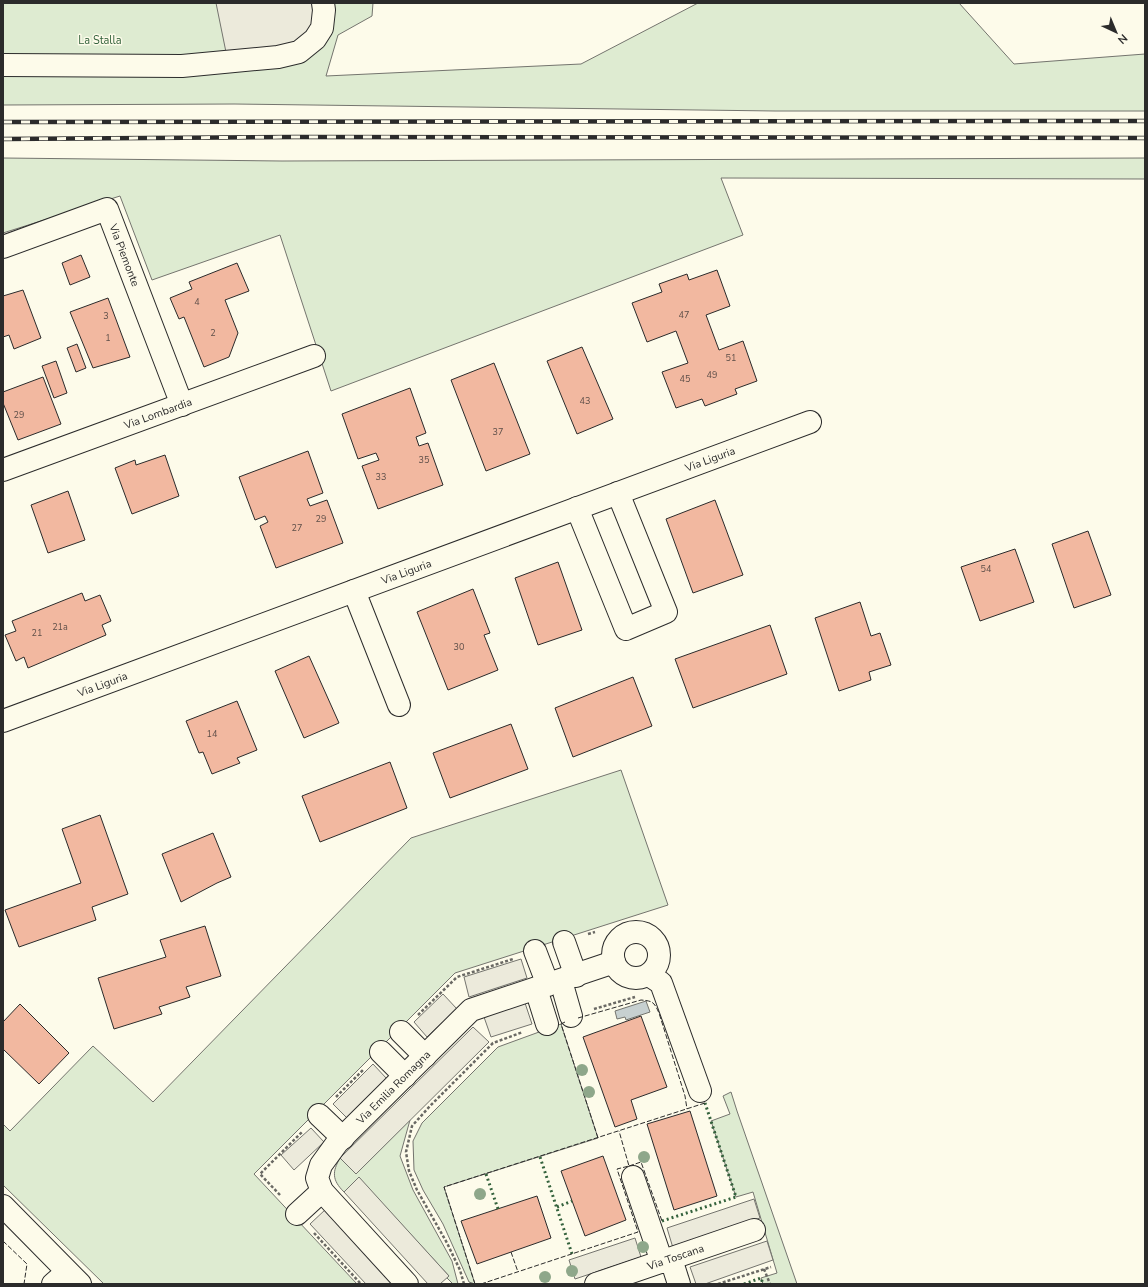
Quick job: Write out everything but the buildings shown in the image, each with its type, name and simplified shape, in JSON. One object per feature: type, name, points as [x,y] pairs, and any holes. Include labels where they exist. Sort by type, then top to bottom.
[{"type":"street","points":[[3,65],[182,66],[278,57],[299,52],[315,39],[322,28],[324,10],[323,3]]},
{"type":"street","name":"Via Piemonte","points":[[3,247],[107,209],[182,405]]},
{"type":"street","name":"Via Lombardia","points":[[3,470],[314,356]]},
{"type":"street","name":"Via Liguria","points":[[3,721],[810,422]]},
{"type":"street","points":[[577,508],[626,629],[666,612],[618,493]]},
{"type":"street","points":[[354,591],[399,705]]},
{"type":"street","points":[[655,979],[635,979],[628,977],[617,969],[613,955],[617,942],[628,934],[635,932],[642,933],[655,941],[660,955],[655,970],[655,979],[700,1091]]},
{"type":"street","points":[[547,1024],[564,942]]},
{"type":"street","points":[[535,951],[555,983],[571,1016]]},
{"type":"street","name":"Via Emilia Romagna","points":[[322,1191],[317,1178],[321,1165],[337,1143],[471,1010],[614,962]]},
{"type":"street","points":[[401,1032],[425,1056]]},
{"type":"street","points":[[381,1052],[405,1076]]},
{"type":"street","points":[[319,1115],[343,1138]]},
{"type":"street","points":[[633,1177],[666,1260],[679,1284]]},
{"type":"street","points":[[297,1214],[322,1191],[407,1284]]},
{"type":"street","points":[[3,1206],[67,1280]]},
{"type":"street","name":"Via Toscana","points":[[596,1284],[754,1230]]},
{"type":"path","points":[[571,1016],[644,995],[655,979]]},
{"type":"path","points":[[464,1284],[460,1270],[447,1243],[417,1190],[409,1170],[406,1152],[412,1126],[493,1042],[547,1024]]},
{"type":"path","points":[[718,1284],[770,1267]]},
{"type":"path","points":[[764,1269],[770,1284]]},
{"type":"green space","name":"La Stalla","points":[[3,3],[373,3],[372,16],[338,35],[326,76],[581,64],[698,3],[959,3],[1014,64],[1145,54],[1145,111],[775,111],[234,104],[3,105]]},
{"type":"green space","points":[[3,158],[282,161],[1145,158],[1145,179],[721,178],[743,235],[331,391],[280,235],[152,280],[120,196],[3,233]]},
{"type":"green space","points":[[621,770],[668,905],[455,973],[254,1174],[357,1284],[104,1284],[3,1185],[3,1124],[10,1131],[93,1046],[153,1102],[411,838]]},
{"type":"green space","points":[[561,1024],[598,1138],[444,1187],[475,1284],[469,1282],[443,1224],[423,1190],[414,1170],[413,1141],[422,1123],[498,1047]]},
{"type":"green space","points":[[731,1092],[797,1284],[763,1284],[761,1278],[777,1273],[753,1192],[736,1197],[711,1121],[730,1114],[723,1096]]},
{"type":"green space","points":[[410,1120],[400,1156],[413,1190],[452,1261],[458,1284],[453,1284],[447,1278],[449,1276],[359,1178],[344,1192],[335,1180],[334,1176],[340,1158],[356,1174]]},
{"type":"shaded area","points":[[216,3],[323,3],[315,39],[228,62]]},
{"type":"shaded area","points":[[521,959],[527,978],[469,997],[464,977]]},
{"type":"shaded area","points":[[443,994],[457,1009],[427,1037],[414,1022]]},
{"type":"shaded area","points":[[646,1001],[650,1012],[626,1020],[625,1017],[617,1019],[615,1011]]},
{"type":"shaded area","points":[[525,1003],[532,1024],[491,1037],[484,1017]]},
{"type":"shaded area","points":[[473,1027],[489,1042],[356,1174],[340,1158]]},
{"type":"shaded area","points":[[373,1064],[387,1079],[347,1118],[333,1104]]},
{"type":"shaded area","points":[[311,1128],[324,1142],[294,1170],[281,1155]]},
{"type":"shaded area","points":[[359,1177],[449,1276],[440,1284],[428,1284],[344,1192]]},
{"type":"shaded area","points":[[754,1199],[760,1218],[673,1248],[667,1228]]},
{"type":"shaded area","points":[[326,1209],[395,1284],[366,1284],[310,1224]]},
{"type":"shaded area","points":[[635,1238],[641,1257],[575,1279],[569,1260]]},
{"type":"shaded area","points":[[767,1241],[773,1260],[705,1284],[696,1284],[690,1267]]},
{"type":"railway","points":[[3,122],[1145,121]]},
{"type":"railway","points":[[3,139],[295,137],[1145,138]]},
{"type":"hedge","points":[[662,1221],[736,1197],[705,1103]]},
{"type":"hedge","points":[[540,1157],[572,1254]]},
{"type":"hedge","points":[[486,1174],[498,1209]]},
{"type":"hedge","points":[[557,1207],[572,1201]]},
{"type":"hedge","points":[[744,1284],[761,1278],[763,1284]]},
{"type":"fence","points":[[578,1018],[641,1000],[653,1003],[659,1013],[685,1096],[687,1109]]},
{"type":"fence","points":[[565,1022],[561,1024],[598,1138]]},
{"type":"fence","points":[[475,1284],[444,1187],[705,1103]]},
{"type":"fence","points":[[481,1284],[638,1232],[617,1169],[629,1166],[619,1131]]},
{"type":"fence","points":[[629,1166],[641,1162],[662,1221]]},
{"type":"fence","points":[[3,1241],[27,1264],[24,1284]]},
{"type":"fence","points":[[511,1252],[518,1272]]}]
